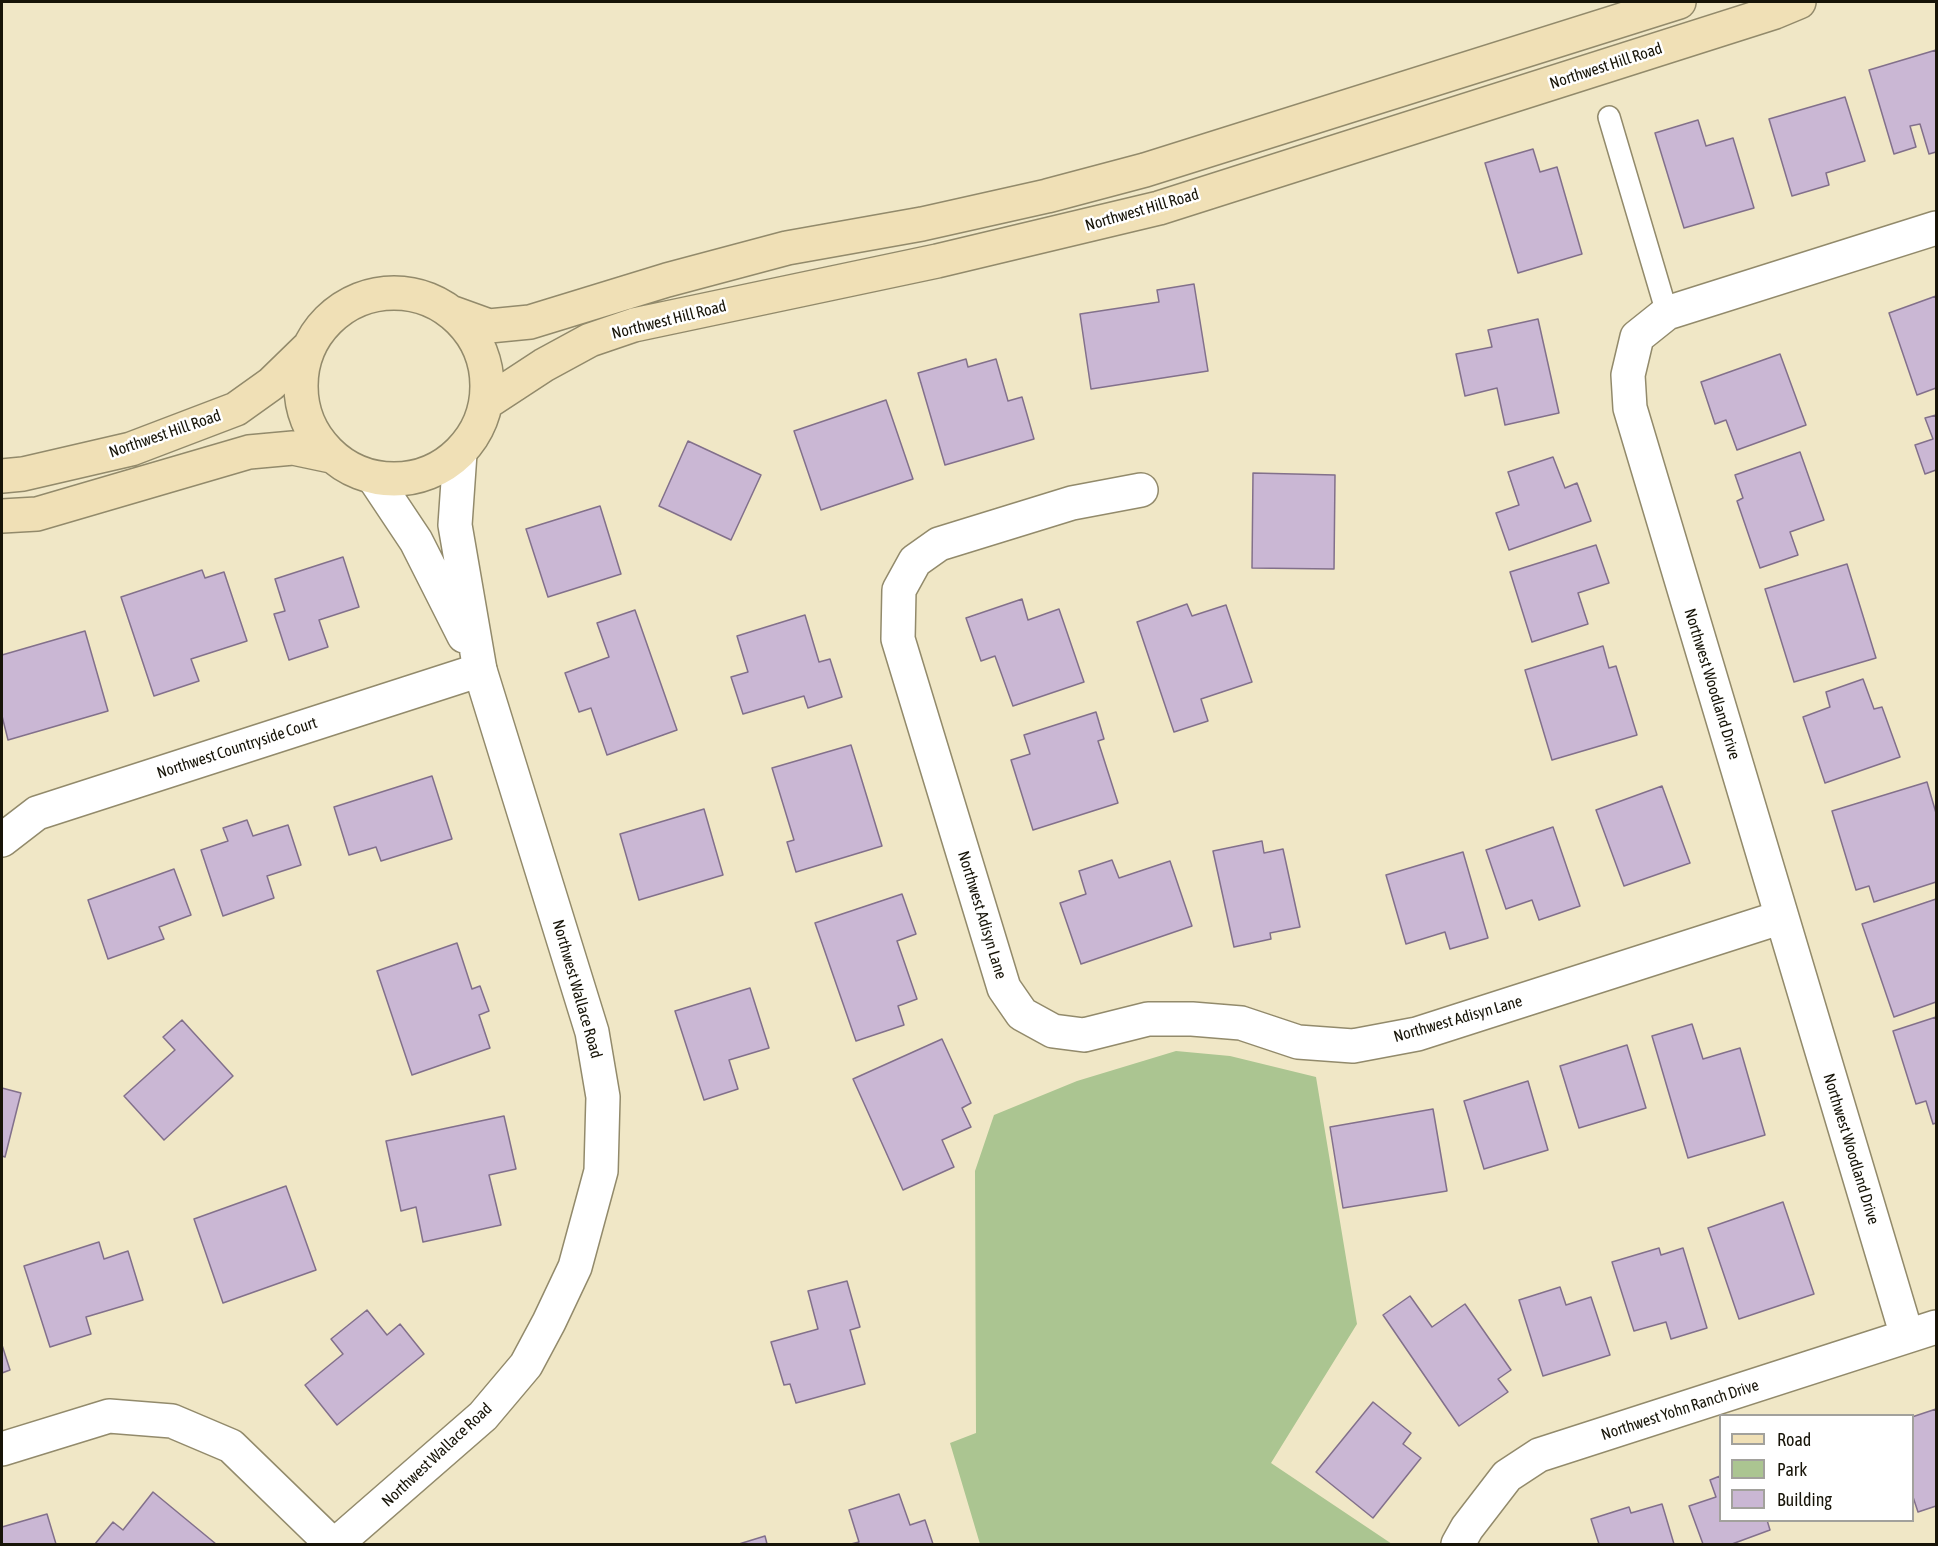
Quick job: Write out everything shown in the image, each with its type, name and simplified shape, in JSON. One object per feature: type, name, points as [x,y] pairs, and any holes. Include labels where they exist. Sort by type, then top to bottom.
[{"type":"main road","points":[[453,314],[470,332],[482,354],[487,378],[486,403],[476,430],[460,453],[434,471],[405,479],[374,478],[351,470],[331,456],[313,433],[302,406],[300,376],[308,348],[323,324],[345,305],[372,294],[400,292],[429,299],[453,314],[489,326],[530,322],[667,280],[787,248],[922,224],[1047,196],[1145,170],[1679,2]]},
{"type":"main road","name":"Northwest Hill Road","points":[[486,403],[544,365],[581,345],[634,325],[948,258],[1159,208],[1775,12],[1798,2]]},
{"type":"main road","name":"Northwest Hill Road","points":[[2,476],[23,474],[131,448],[236,409],[271,384],[308,348]]},
{"type":"main road","points":[[2,516],[37,514],[249,452],[293,448],[331,456]]},
{"type":"street","name":"Northwest Woodland Drive","points":[[1922,1332],[1782,917],[1630,408],[1628,375],[1637,337],[1667,313],[1936,228]]},
{"type":"street","name":"Northwest Wallace Road","points":[[334,1545],[483,1416],[526,1365],[574,1267],[601,1171],[603,1097],[592,1032],[480,670],[455,525],[460,453]]},
{"type":"street","name":"Northwest Wallace Road","points":[[374,478],[416,541],[480,670]]},
{"type":"street","name":"Northwest Adisyn Lane","points":[[1141,490],[1071,503],[939,544],[915,561],[899,590],[898,639],[1004,988],[1022,1014],[1053,1031],[1084,1035],[1148,1019],[1191,1019],[1241,1023],[1298,1042],[1353,1046],[1417,1034],[1782,917]]},
{"type":"street","name":"Northwest Countryside Court","points":[[2,840],[37,813],[480,670]]},
{"type":"street","name":"Northwest Yohn Ranch Drive","points":[[1458,1545],[1467,1528],[1507,1476],[1539,1455],[1922,1332]]},
{"type":"street","points":[[2,1449],[109,1416],[172,1421],[231,1446],[334,1545]]},
{"type":"lane","points":[[1610,117],[1667,313]]},
{"type":"green space","points":[[1176,1051],[1230,1056],[1316,1077],[1357,1324],[1271,1463],[1392,1544],[980,1544],[950,1443],[976,1433],[975,1171],[994,1115],[1077,1081]]},
{"type":"building","points":[[1936,50],[1936,152],[1929,154],[1920,124],[1910,126],[1916,147],[1894,154],[1869,70]]},
{"type":"building","points":[[1845,97],[1865,161],[1826,173],[1829,185],[1792,196],[1769,119]]},
{"type":"building","points":[[1698,120],[1706,146],[1733,138],[1754,208],[1684,228],[1655,133]]},
{"type":"building","points":[[1533,149],[1540,172],[1557,167],[1582,254],[1518,273],[1485,163]]},
{"type":"building","points":[[1194,284],[1208,371],[1091,389],[1080,314],[1159,302],[1157,290]]},
{"type":"building","points":[[1936,296],[1936,388],[1917,395],[1889,313]]},
{"type":"building","points":[[1538,319],[1559,413],[1505,425],[1497,388],[1465,396],[1456,354],[1492,347],[1488,330]]},
{"type":"building","points":[[1780,354],[1806,425],[1737,450],[1726,420],[1715,424],[1701,382]]},
{"type":"building","points":[[966,359],[968,367],[996,359],[1008,401],[1022,397],[1034,439],[945,465],[918,373]]},
{"type":"building","points":[[886,400],[913,479],[821,510],[794,431]]},
{"type":"building","points":[[1936,415],[1936,470],[1925,474],[1915,445],[1933,439],[1925,418]]},
{"type":"building","points":[[688,441],[761,475],[731,540],[659,506]]},
{"type":"building","points":[[1800,452],[1824,520],[1790,532],[1798,555],[1760,568],[1737,501],[1743,498],[1735,475]]},
{"type":"building","points":[[1553,457],[1565,488],[1577,483],[1591,521],[1509,550],[1496,513],[1519,505],[1508,472]]},
{"type":"building","points":[[1253,473],[1335,475],[1334,569],[1252,568]]},
{"type":"building","points":[[600,506],[621,574],[548,597],[526,529]]},
{"type":"building","points":[[1596,545],[1609,583],[1578,593],[1588,624],[1532,642],[1510,572]]},
{"type":"building","points":[[343,557],[359,607],[319,620],[328,647],[289,660],[274,614],[285,611],[275,579]]},
{"type":"building","points":[[1847,564],[1876,658],[1794,682],[1765,589]]},
{"type":"building","points":[[202,570],[205,578],[224,572],[247,641],[191,659],[199,681],[154,696],[121,597]]},
{"type":"building","points":[[1022,599],[1028,620],[1059,609],[1084,682],[1013,706],[995,656],[981,661],[966,618]]},
{"type":"building","points":[[1187,604],[1192,616],[1226,605],[1252,682],[1201,699],[1208,721],[1174,732],[1137,622]]},
{"type":"building","points":[[635,610],[677,730],[607,755],[591,708],[579,712],[565,673],[609,657],[597,623]]},
{"type":"building","points":[[805,615],[819,662],[830,659],[842,697],[808,708],[804,696],[743,714],[731,677],[748,672],[737,636]]},
{"type":"building","points":[[85,631],[108,711],[8,740],[2,716],[2,655]]},
{"type":"building","points":[[1603,646],[1609,668],[1616,666],[1637,735],[1552,760],[1525,670]]},
{"type":"building","points":[[1863,679],[1874,709],[1882,707],[1900,757],[1825,783],[1803,717],[1830,707],[1826,692]]},
{"type":"building","points":[[1096,712],[1104,739],[1098,741],[1118,803],[1033,830],[1011,760],[1030,754],[1024,735]]},
{"type":"building","points":[[851,745],[882,846],[796,872],[787,842],[794,840],[772,768]]},
{"type":"building","points":[[432,776],[452,839],[381,861],[376,847],[349,855],[334,807]]},
{"type":"building","points":[[1927,782],[1936,813],[1936,882],[1874,902],[1869,886],[1856,890],[1832,811]]},
{"type":"building","points":[[1662,786],[1690,863],[1624,886],[1596,810]]},
{"type":"building","points":[[704,809],[723,875],[639,900],[620,834]]},
{"type":"building","points":[[247,820],[253,836],[288,825],[301,865],[267,876],[274,898],[223,916],[201,850],[228,841],[223,828]]},
{"type":"building","points":[[1553,827],[1580,906],[1539,920],[1532,900],[1506,909],[1486,850]]},
{"type":"building","points":[[1262,841],[1264,853],[1283,849],[1300,927],[1270,933],[1271,939],[1234,947],[1213,851]]},
{"type":"building","points":[[1463,852],[1488,938],[1450,949],[1445,932],[1406,944],[1386,875]]},
{"type":"building","points":[[1112,860],[1119,878],[1170,861],[1192,926],[1081,964],[1060,903],[1086,894],[1079,871]]},
{"type":"building","points":[[174,869],[191,915],[159,927],[164,939],[108,959],[88,900]]},
{"type":"building","points":[[902,894],[916,934],[897,941],[917,999],[898,1006],[904,1025],[856,1041],[815,923]]},
{"type":"building","points":[[1936,899],[1936,1002],[1894,1017],[1862,924]]},
{"type":"building","points":[[457,943],[472,989],[480,986],[489,1011],[479,1015],[490,1048],[412,1075],[377,971]]},
{"type":"building","points":[[750,988],[769,1048],[729,1060],[738,1089],[704,1100],[675,1011]]},
{"type":"building","points":[[1936,1017],[1936,1123],[1933,1124],[1926,1101],[1916,1104],[1893,1031]]},
{"type":"building","points":[[182,1020],[233,1076],[164,1140],[124,1096],[175,1050],[163,1037]]},
{"type":"building","points":[[1692,1024],[1703,1059],[1740,1048],[1765,1135],[1688,1158],[1652,1036]]},
{"type":"building","points":[[942,1039],[971,1103],[962,1108],[971,1127],[942,1140],[954,1167],[903,1190],[853,1079]]},
{"type":"building","points":[[1627,1045],[1646,1108],[1579,1128],[1560,1066]]},
{"type":"building","points":[[1528,1081],[1548,1150],[1484,1169],[1464,1101]]},
{"type":"building","points":[[2,1088],[21,1093],[5,1157],[2,1156]]},
{"type":"building","points":[[1433,1109],[1447,1191],[1343,1208],[1330,1127]]},
{"type":"building","points":[[504,1116],[516,1169],[489,1175],[501,1225],[423,1242],[416,1207],[401,1211],[386,1141]]},
{"type":"building","points":[[286,1186],[316,1270],[223,1303],[194,1219]]},
{"type":"building","points":[[1783,1202],[1814,1294],[1739,1319],[1708,1228]]},
{"type":"building","points":[[99,1242],[104,1259],[128,1251],[143,1300],[86,1317],[91,1334],[50,1347],[24,1266]]},
{"type":"building","points":[[1659,1248],[1661,1255],[1683,1248],[1707,1328],[1671,1339],[1666,1322],[1634,1331],[1612,1262]]},
{"type":"building","points":[[847,1281],[860,1327],[850,1330],[865,1384],[796,1403],[790,1384],[784,1385],[771,1342],[818,1329],[808,1291]]},
{"type":"building","points":[[1560,1287],[1566,1305],[1591,1297],[1610,1355],[1543,1376],[1519,1300]]},
{"type":"building","points":[[1410,1296],[1432,1327],[1465,1304],[1511,1370],[1498,1379],[1508,1392],[1459,1426],[1383,1315]]},
{"type":"building","points":[[367,1310],[387,1335],[400,1324],[424,1354],[337,1425],[305,1385],[343,1354],[331,1339]]},
{"type":"building","points":[[2,1345],[10,1370],[2,1373]]},
{"type":"building","points":[[1373,1402],[1411,1433],[1403,1444],[1421,1458],[1373,1518],[1316,1472]]},
{"type":"building","points":[[1936,1409],[1936,1506],[1918,1512],[1914,1500],[1914,1416]]},
{"type":"building","points":[[1719,1476],[1719,1522],[1768,1522],[1770,1530],[1732,1544],[1703,1544],[1689,1506],[1716,1497],[1710,1480]]},
{"type":"building","points":[[153,1492],[216,1544],[95,1544],[113,1522],[123,1530]]},
{"type":"building","points":[[899,1494],[910,1525],[925,1520],[933,1544],[851,1544],[859,1542],[849,1510]]},
{"type":"building","points":[[1662,1504],[1674,1544],[1599,1544],[1591,1519],[1629,1507],[1631,1513]]},
{"type":"building","points":[[47,1514],[56,1544],[2,1544],[2,1527]]},
{"type":"building","points":[[765,1536],[767,1544],[739,1544]]}]
